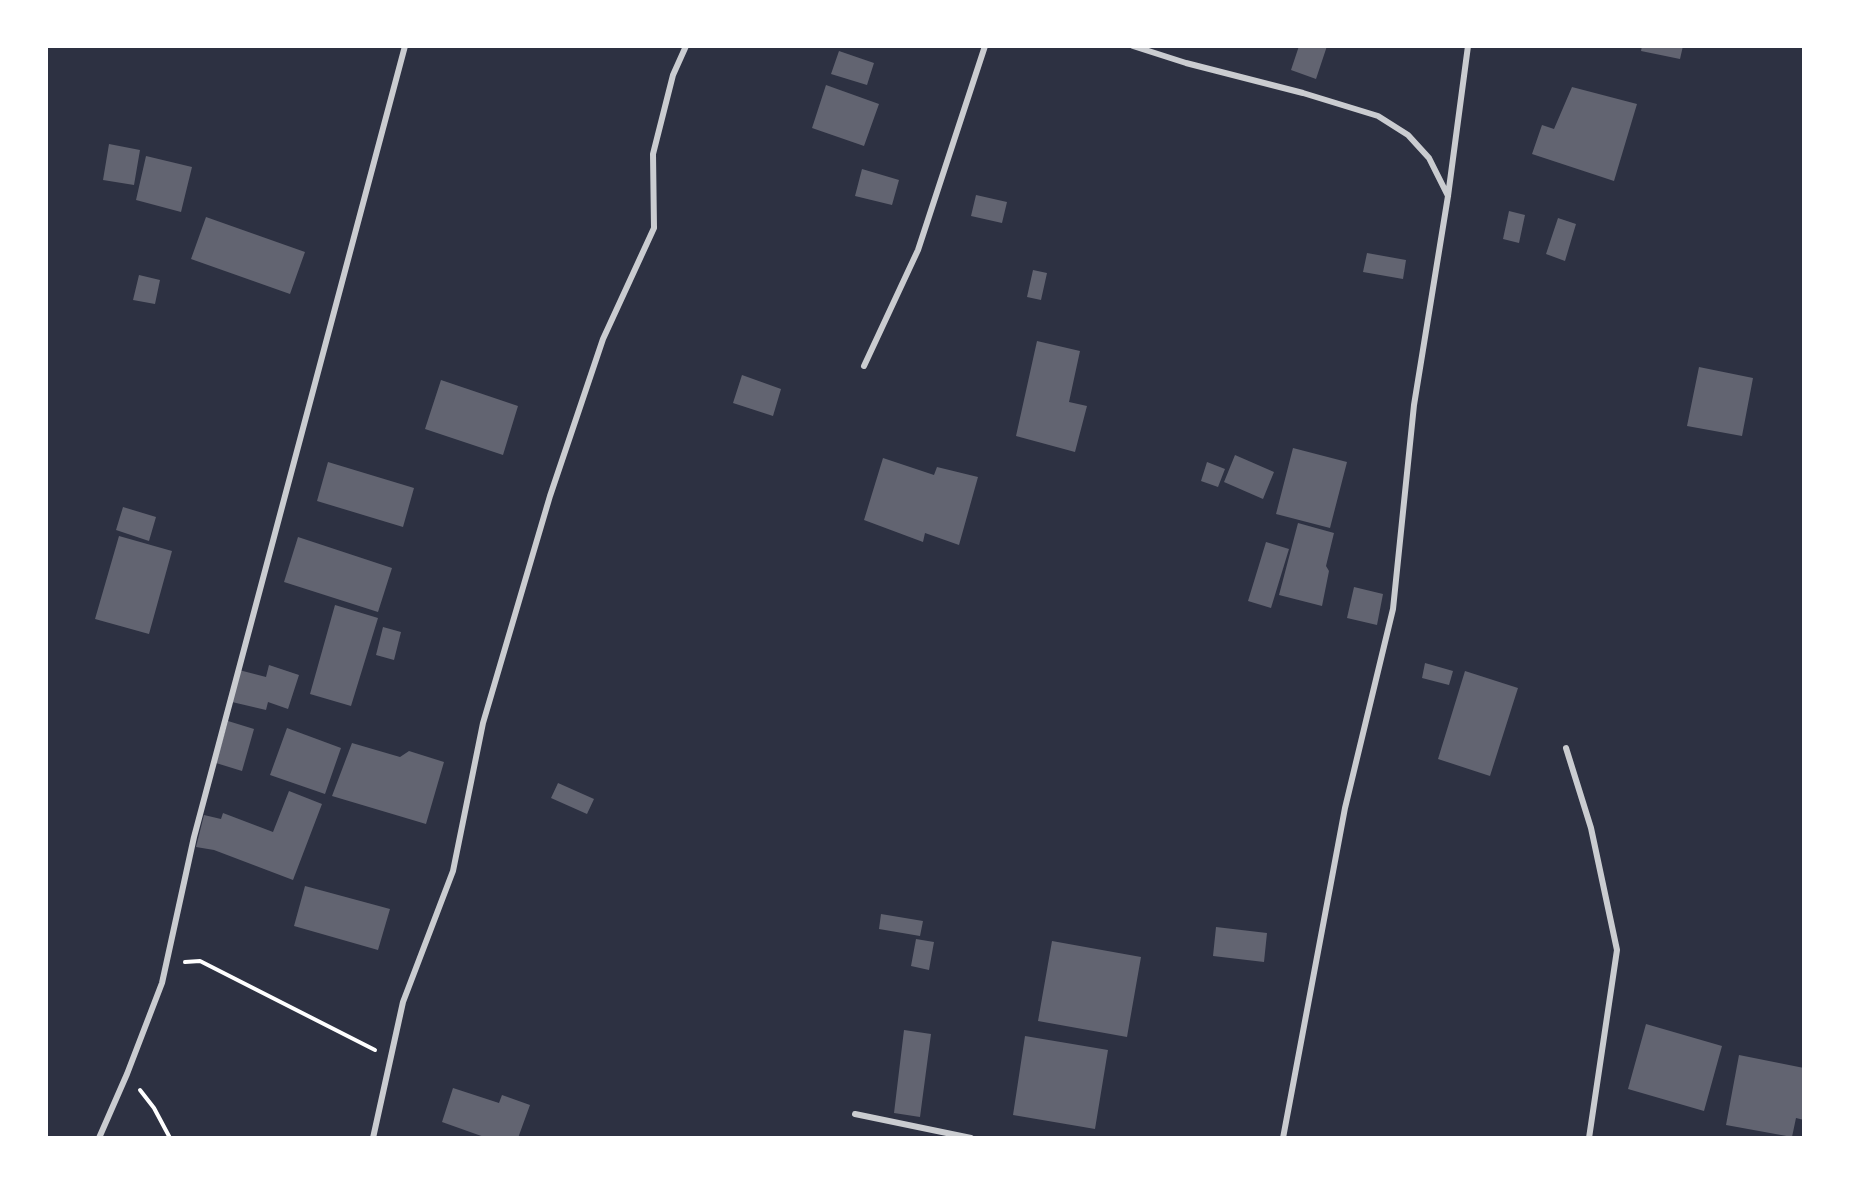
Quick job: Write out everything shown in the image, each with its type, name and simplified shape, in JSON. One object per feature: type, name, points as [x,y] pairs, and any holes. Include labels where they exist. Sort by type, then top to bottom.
[{"type":"street","points":[[99,1137],[127,1074],[162,983],[194,837],[405,46]]},
{"type":"street","points":[[373,1137],[403,1002],[453,871],[483,723],[550,496],[603,339],[654,228],[653,154],[673,75],[686,46]]},
{"type":"street","points":[[864,366],[918,250],[985,46]]},
{"type":"street","points":[[1133,46],[1378,116],[1408,135],[1430,158],[1448,196]]},
{"type":"street","points":[[1283,1137],[1345,808],[1393,609],[1414,405],[1448,196],[1468,46]]},
{"type":"street","points":[[1566,748],[1591,828],[1617,950],[1589,1137]]},
{"type":"street","points":[[855,1114],[970,1137]]},
{"type":"path","points":[[166,962],[200,961],[391,1058]]},
{"type":"path","points":[[127,1074],[154,1108],[170,1137]]},
{"type":"building","points":[[1299,46],[1327,46],[1316,79],[1291,70]]},
{"type":"building","points":[[1642,46],[1683,46],[1680,59],[1641,51]]},
{"type":"building","points":[[839,51],[874,63],[867,85],[831,74]]},
{"type":"building","points":[[826,85],[879,104],[864,146],[812,128]]},
{"type":"building","points":[[1572,87],[1637,104],[1614,181],[1532,154],[1542,125],[1554,129]]},
{"type":"building","points":[[109,144],[140,150],[134,185],[103,180]]},
{"type":"building","points":[[146,156],[192,167],[181,212],[136,200]]},
{"type":"building","points":[[862,169],[899,180],[892,205],[855,196]]},
{"type":"building","points":[[976,195],[1007,202],[1002,223],[971,216]]},
{"type":"building","points":[[1509,211],[1525,215],[1519,243],[1503,239]]},
{"type":"building","points":[[206,217],[305,252],[290,294],[191,259]]},
{"type":"building","points":[[1558,218],[1576,224],[1565,261],[1546,254]]},
{"type":"building","points":[[1367,253],[1406,260],[1403,279],[1363,272]]},
{"type":"building","points":[[1033,270],[1047,273],[1041,300],[1027,297]]},
{"type":"building","points":[[139,275],[160,280],[155,304],[133,300]]},
{"type":"building","points":[[1037,341],[1080,351],[1069,402],[1087,406],[1075,452],[1016,436]]},
{"type":"building","points":[[1699,367],[1753,378],[1742,436],[1687,426]]},
{"type":"building","points":[[742,375],[781,389],[773,416],[733,403]]},
{"type":"building","points":[[441,380],[518,406],[503,455],[425,429]]},
{"type":"building","points":[[1293,448],[1347,462],[1330,528],[1276,514]]},
{"type":"building","points":[[1235,455],[1274,472],[1263,499],[1224,482]]},
{"type":"building","points":[[883,458],[934,475],[937,467],[978,477],[959,545],[925,533],[923,542],[864,520]]},
{"type":"building","points":[[328,462],[414,488],[403,527],[317,501]]},
{"type":"building","points":[[1207,462],[1225,469],[1218,487],[1201,481]]},
{"type":"building","points":[[123,507],[156,517],[149,541],[116,530]]},
{"type":"building","points":[[1298,523],[1334,533],[1326,566],[1329,571],[1322,606],[1279,595]]},
{"type":"building","points":[[119,536],[172,551],[149,634],[95,619]]},
{"type":"building","points":[[298,537],[392,568],[378,612],[284,582]]},
{"type":"building","points":[[1266,542],[1289,549],[1271,608],[1248,601]]},
{"type":"building","points":[[1354,587],[1383,594],[1377,625],[1347,618]]},
{"type":"building","points":[[335,605],[378,618],[351,706],[310,694]]},
{"type":"building","points":[[383,627],[401,632],[394,660],[376,655]]},
{"type":"building","points":[[1425,663],[1453,671],[1449,685],[1422,678]]},
{"type":"building","points":[[269,665],[299,675],[288,709],[268,702],[266,710],[232,702],[239,670],[266,677]]},
{"type":"building","points":[[1465,671],[1518,688],[1490,776],[1438,759]]},
{"type":"building","points":[[228,721],[254,729],[242,771],[216,763]]},
{"type":"building","points":[[287,728],[341,748],[325,794],[270,775]]},
{"type":"building","points":[[352,743],[400,757],[409,751],[444,762],[426,824],[332,796]]},
{"type":"building","points":[[558,783],[594,799],[587,814],[551,798]]},
{"type":"building","points":[[289,791],[322,804],[293,880],[214,850],[196,847],[204,815],[221,819],[223,813],[273,832]]},
{"type":"building","points":[[305,886],[390,909],[378,950],[294,926]]},
{"type":"building","points":[[881,914],[923,921],[920,936],[879,929]]},
{"type":"building","points":[[1216,927],[1267,933],[1264,962],[1213,956]]},
{"type":"building","points":[[916,939],[934,942],[929,970],[911,966]]},
{"type":"building","points":[[1052,941],[1141,957],[1127,1037],[1038,1021]]},
{"type":"building","points":[[1646,1024],[1722,1046],[1704,1111],[1628,1089]]},
{"type":"building","points":[[904,1030],[931,1034],[920,1117],[894,1113]]},
{"type":"building","points":[[1025,1036],[1108,1050],[1095,1129],[1013,1115]]},
{"type":"building","points":[[1739,1055],[1804,1068],[1804,1120],[1796,1118],[1792,1137],[1726,1125]]},
{"type":"building","points":[[453,1088],[499,1103],[502,1095],[530,1105],[518,1138],[487,1138],[442,1122]]}]
